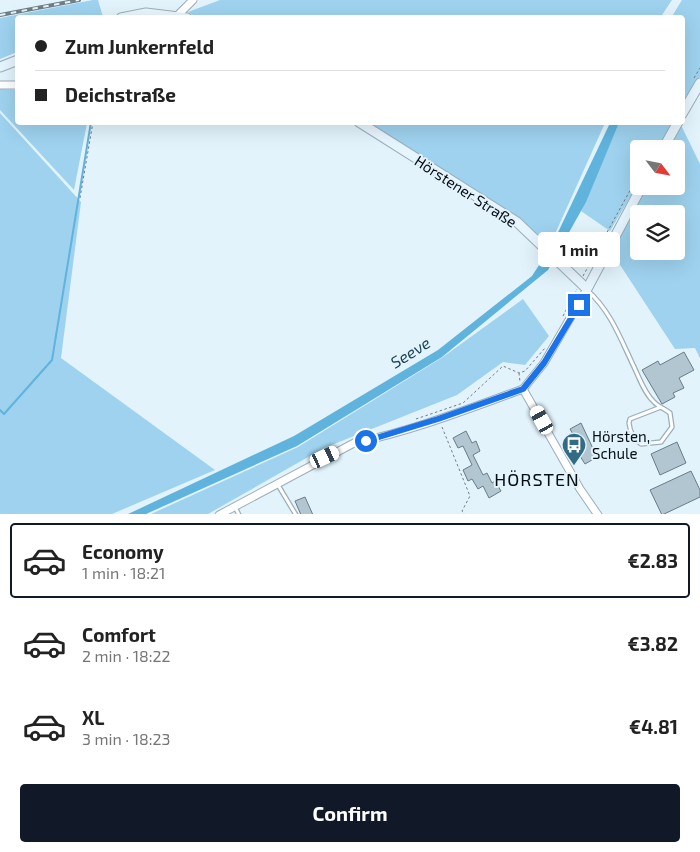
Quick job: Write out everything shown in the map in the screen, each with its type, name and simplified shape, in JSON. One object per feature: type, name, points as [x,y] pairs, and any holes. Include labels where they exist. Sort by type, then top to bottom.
[{"type":"street","points":[[184,15],[193,0]]},
{"type":"street","points":[[136,15],[146,13],[171,15]]},
{"type":"street","points":[[0,67],[15,61]]},
{"type":"street","points":[[685,109],[700,83]]},
{"type":"street","points":[[0,85],[15,85]]},
{"type":"street","name":"Hörstener Straße","points":[[364,125],[517,222],[580,286]]},
{"type":"street","points":[[668,140],[676,125]]},
{"type":"street","points":[[219,514],[354,443],[378,438],[438,419],[523,389],[544,363],[580,286],[636,195]]},
{"type":"street","points":[[523,389],[580,489],[598,514]]},
{"type":"lane","points":[[580,286],[600,301],[609,314],[644,388],[654,403],[661,406],[670,413],[672,427],[661,442],[641,444],[635,440],[629,423],[630,419],[661,406]]},
{"type":"lane","points":[[278,484],[296,514]]},
{"type":"lane","points":[[235,506],[239,514]]},
{"type":"path","points":[[80,198],[92,125]]},
{"type":"path","points":[[561,320],[630,192]]},
{"type":"path","points":[[411,421],[463,403],[503,366],[519,373],[525,371],[549,343]]},
{"type":"path","points":[[438,419],[470,496],[462,511],[465,514]]},
{"type":"shaded area","points":[[98,0],[102,15],[16,15]]},
{"type":"shaded area","points":[[220,0],[672,0],[662,15],[192,15],[188,12]]},
{"type":"shaded area","points":[[682,0],[700,0],[700,77],[685,103],[685,15],[673,15]]},
{"type":"shaded area","points":[[15,15],[15,53],[0,59],[0,18]]},
{"type":"shaded area","points":[[0,89],[15,90],[15,125],[87,125],[74,190],[0,110]]},
{"type":"shaded area","points":[[0,113],[81,202],[61,358],[215,470],[112,514],[0,514]]},
{"type":"shaded area","points":[[368,125],[604,125],[550,245],[521,220]]},
{"type":"shaded area","points":[[609,125],[618,125],[586,202],[548,270],[442,357],[297,446],[146,514],[128,514],[294,436],[438,350],[532,276],[552,245]]},
{"type":"shaded area","points":[[618,125],[672,125],[663,140],[630,140],[631,195],[610,231],[581,211]]},
{"type":"shaded area","points":[[679,125],[681,125],[700,164],[700,358],[695,348],[675,349],[611,251],[630,215],[630,260],[685,260],[685,205],[635,205],[640,195],[685,195],[685,140],[670,140]]},
{"type":"shaded area","points":[[523,299],[549,336],[525,365],[503,362],[457,395],[324,448],[208,514],[151,514],[298,447],[443,357]]},
{"type":"building","points":[[684,352],[694,370],[679,378],[684,388],[673,393],[675,397],[662,404],[642,370],[658,361],[660,365]]},
{"type":"building","points":[[581,423],[597,457],[585,464],[578,453],[582,451],[570,429]]},
{"type":"building","points":[[466,431],[472,443],[476,441],[480,451],[473,455],[483,475],[487,473],[492,483],[495,481],[501,491],[489,498],[483,486],[478,489],[472,479],[468,481],[463,470],[472,465],[463,446],[458,448],[453,438]]},
{"type":"building","points":[[677,442],[686,463],[660,475],[651,454]]},
{"type":"building","points":[[691,471],[700,490],[700,497],[662,514],[650,490]]},
{"type":"building","points":[[305,497],[313,514],[301,514],[295,501]]},
{"type":"waterway","points":[[0,410],[4,414],[52,360],[91,125]]},
{"type":"railway","points":[[0,15],[79,0]]},
{"type":"place","name":"Hörsten, Schule","points":[[574,466]]},
{"type":"district","name":"HÖRSTEN","points":[[537,479]]},
{"type":"route","points":[[366,441],[438,419],[523,389],[544,363],[579,305]]},
{"type":"water label","name":"Seeve","points":[[410,352]]}]
